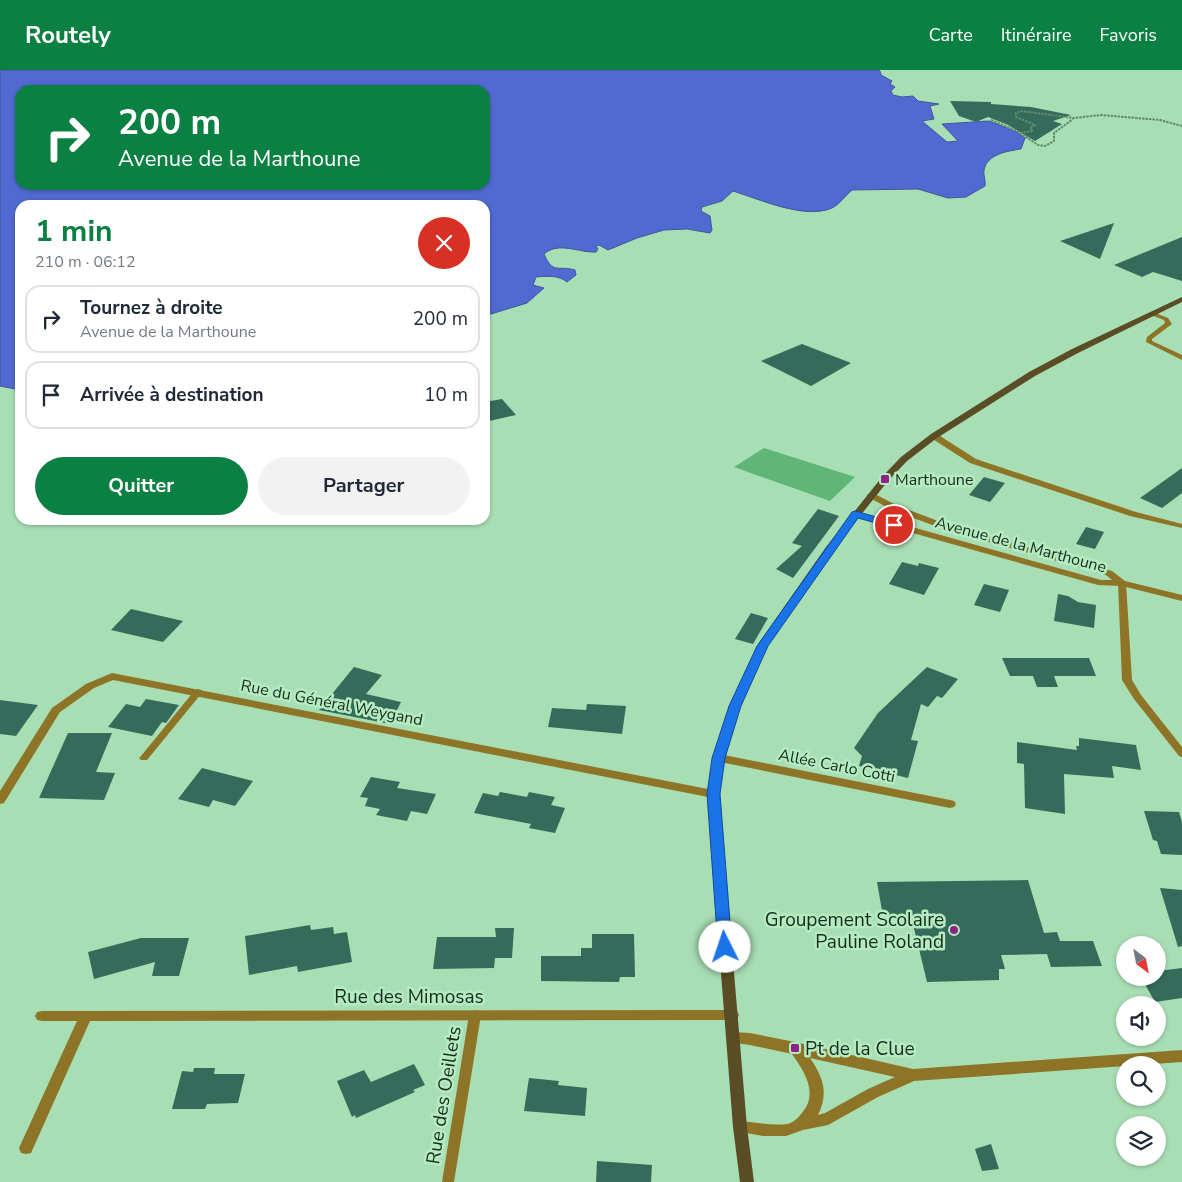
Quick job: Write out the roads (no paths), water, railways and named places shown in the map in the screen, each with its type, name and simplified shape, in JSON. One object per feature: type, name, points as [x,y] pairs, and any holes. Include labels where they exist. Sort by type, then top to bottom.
[{"type":"main road","points":[[747,1182],[740,1127],[713,794],[718,758],[735,706],[762,646],[855,514],[904,460],[934,436],[1050,365],[1182,299]]},
{"type":"street","name":"Avenue de la Marthoune","points":[[871,495],[917,518],[1109,573],[1122,583]]},
{"type":"street","name":"Avenue de la Marthoune","points":[[855,514],[1101,582],[1122,583],[1182,598]]},
{"type":"street","name":"Rue du Général Weygand","points":[[0,800],[56,710],[102,680],[112,676],[713,794]]},
{"type":"street","name":"Allée Carlo Cotti","points":[[718,758],[950,804]]},
{"type":"street","name":"Rue des Mimosas","points":[[42,1016],[732,1014]]},
{"type":"street","points":[[26,1148],[86,1016]]},
{"type":"street","points":[[733,1038],[750,1038],[913,1075],[1182,1056]]},
{"type":"street","points":[[795,1048],[814,1075],[818,1099],[814,1112],[801,1124]]},
{"type":"street","points":[[740,1127],[787,1130],[801,1124],[828,1119],[873,1092],[913,1075]]},
{"type":"lane","points":[[1153,314],[1166,319],[1169,324],[1150,338],[1149,342],[1182,358]]},
{"type":"lane","points":[[934,436],[973,461],[1133,514],[1182,526]]},
{"type":"lane","points":[[1122,583],[1127,680],[1137,697],[1182,754]]},
{"type":"lane","points":[[144,758],[198,692]]},
{"type":"lane","name":"Rue des Oeillets","points":[[448,1182],[475,1015]]},
{"type":"water","points":[[0,70],[877,70],[880,71],[881,75],[892,81],[890,84],[895,87],[891,91],[893,95],[902,97],[913,96],[918,101],[939,104],[930,106],[934,119],[922,121],[947,142],[958,141],[942,124],[989,121],[1017,132],[1025,138],[1021,149],[999,154],[989,160],[984,170],[985,186],[966,197],[948,198],[918,189],[852,190],[835,207],[809,212],[782,207],[733,191],[722,201],[702,207],[701,211],[710,216],[712,230],[710,233],[687,229],[664,230],[637,238],[608,250],[599,245],[596,246],[598,249],[596,252],[556,248],[544,254],[547,261],[556,268],[575,270],[576,275],[567,282],[556,277],[536,277],[533,285],[544,288],[527,303],[491,314],[490,200],[15,200],[15,389],[0,386]]},
{"type":"place","name":"Marthoune","points":[[885,479]]},
{"type":"place","name":"Groupement Scolaire Pauline Roland","points":[[954,930]]},
{"type":"place","name":"Pt de la Clue","points":[[795,1048]]}]
